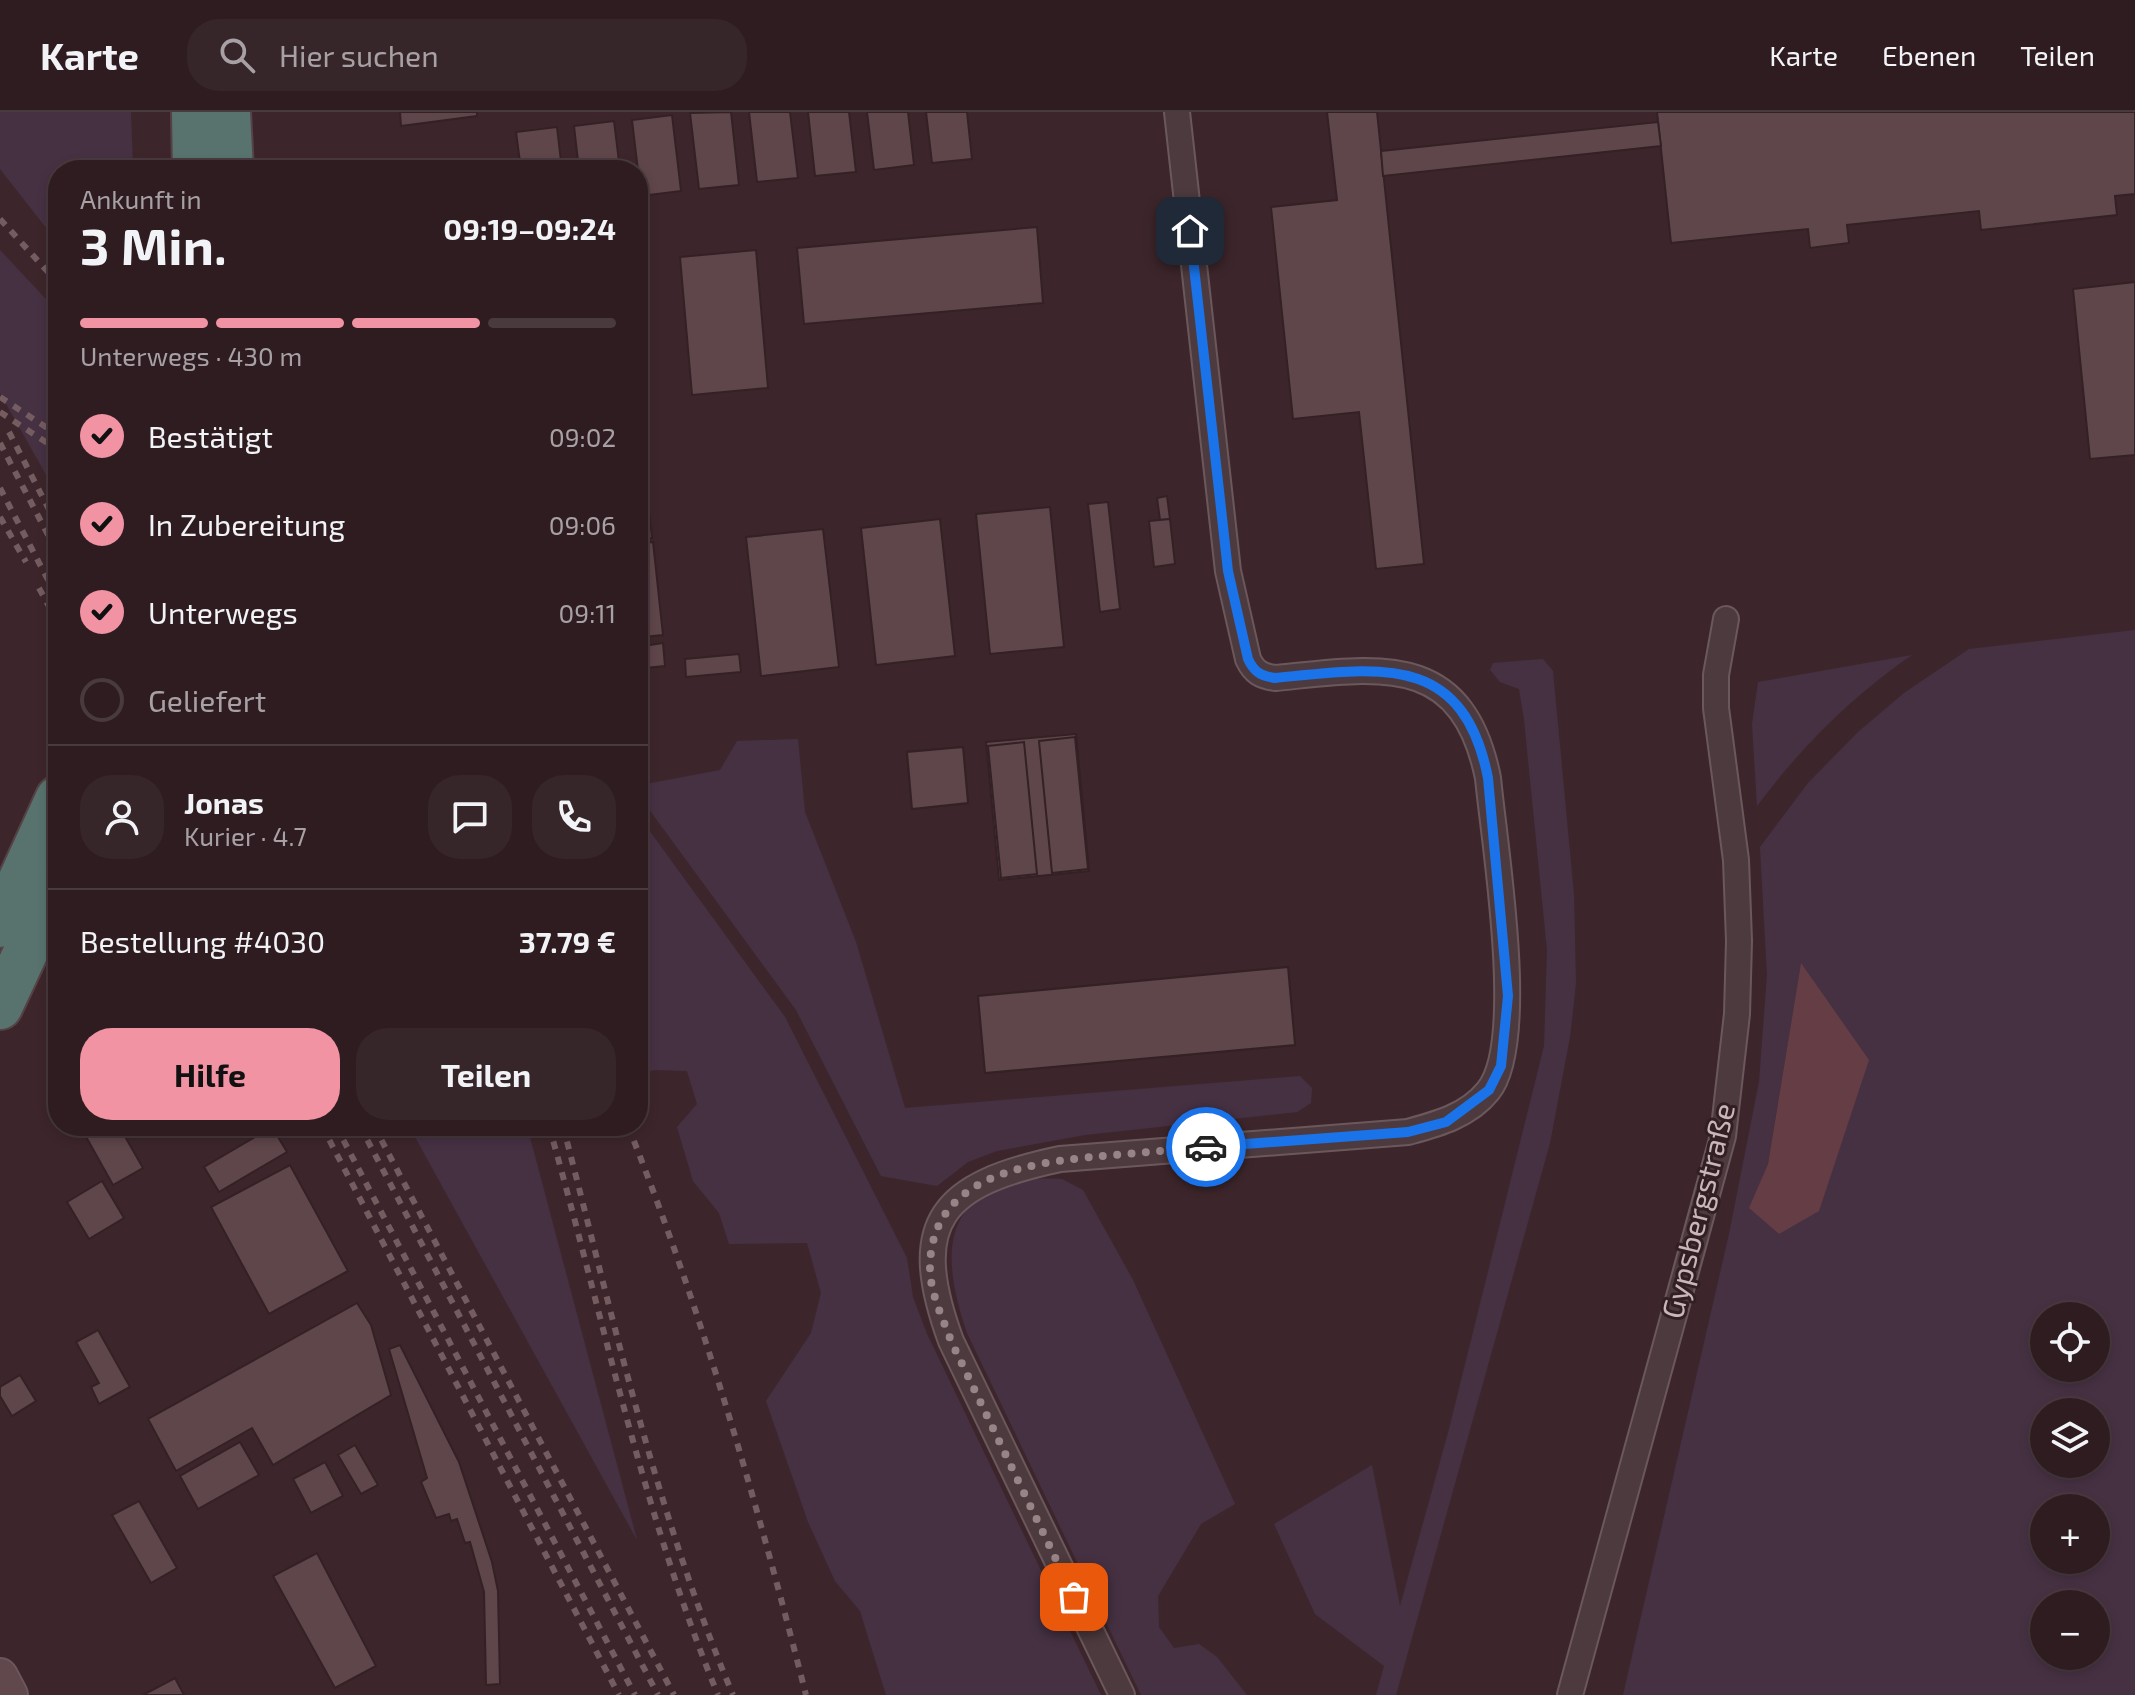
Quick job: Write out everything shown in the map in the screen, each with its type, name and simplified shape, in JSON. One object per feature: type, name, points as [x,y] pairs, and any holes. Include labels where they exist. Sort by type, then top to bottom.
[{"type":"highway","points":[[194,112],[195,160]]},
{"type":"highway","points":[[228,112],[230,160]]},
{"type":"highway","points":[[0,925],[48,820]]},
{"type":"highway","points":[[0,1007],[48,904]]},
{"type":"street","points":[[1122,1695],[951,1341],[935,1298],[930,1271],[935,1238],[944,1217],[955,1201],[980,1182],[1014,1169],[1060,1159],[1408,1132],[1446,1122],[1489,1090],[1501,1066],[1508,996],[1488,778],[1481,742],[1466,714],[1421,678],[1392,670],[1275,678],[1263,677],[1253,669],[1228,571],[1177,112]]},
{"type":"street","name":"Gypsbergstraße","points":[[1570,1695],[1723,1136],[1737,1014],[1739,941],[1736,860],[1716,708],[1716,675],[1726,619]]},
{"type":"street","points":[[0,1676],[10,1695]]},
{"type":"shaded area","points":[[0,112],[131,112],[133,160],[48,160],[48,230],[0,169]]},
{"type":"shaded area","points":[[0,250],[48,301],[48,478],[0,393]]},
{"type":"shaded area","points":[[2135,630],[2135,1695],[1623,1695],[1729,1234],[1759,1082],[1767,975],[1760,847],[1808,783],[1858,732],[1904,693],[1969,649]],"holes":[[[1801,964],[1779,1234],[1750,1208],[1768,1164]]]},
{"type":"shaded area","points":[[1912,655],[1828,724],[1791,763],[1757,806],[1752,724],[1758,682]]},
{"type":"shaded area","points":[[1543,659],[1553,671],[1574,895],[1576,983],[1570,1037],[1550,1143],[1396,1695],[1376,1695],[1384,1666],[1315,1614],[1274,1524],[1372,1465],[1400,1606],[1448,1433],[1544,1046],[1547,950],[1524,719],[1519,689],[1500,682],[1490,670],[1493,663]]},
{"type":"shaded area","points":[[798,739],[805,812],[856,942],[905,1108],[1300,1076],[1312,1088],[1311,1103],[1297,1112],[1085,1135],[997,1151],[968,1162],[937,1186],[881,1176],[796,1010],[648,808],[648,784],[720,770],[737,741]]},
{"type":"shaded area","points":[[648,829],[785,1017],[907,1258],[913,1297],[927,1334],[1101,1695],[886,1695],[860,1611],[835,1581],[808,1522],[766,1401],[811,1333],[821,1293],[807,1243],[729,1244],[719,1213],[693,1181],[677,1127],[697,1104],[687,1071],[648,1072]]},
{"type":"shaded area","points":[[1801,963],[1869,1060],[1819,1211],[1779,1234],[1749,1208],[1768,1164]]},
{"type":"shaded area","points":[[415,1136],[530,1136],[637,1540]]},
{"type":"shaded area","points":[[1062,1179],[1083,1190],[1133,1280],[1235,1504],[1201,1524],[1158,1596],[1159,1627],[1174,1648],[1199,1644],[1217,1657],[1247,1695],[1141,1695],[967,1333],[952,1265],[958,1224],[969,1207],[987,1192],[1018,1180]]},
{"type":"building","points":[[400,112],[477,112],[477,116],[401,126]]},
{"type":"building","points":[[731,112],[739,185],[699,189],[690,113]]},
{"type":"building","points":[[749,112],[790,112],[798,178],[757,182]]},
{"type":"building","points":[[808,112],[849,112],[856,172],[815,176]]},
{"type":"building","points":[[867,112],[908,112],[914,165],[874,170]]},
{"type":"building","points":[[926,112],[967,112],[972,159],[932,163]]},
{"type":"building","points":[[1327,112],[1377,112],[1424,564],[1376,569],[1359,412],[1293,419],[1271,207],[1337,200]]},
{"type":"building","points":[[1657,112],[2135,112],[2135,194],[2115,196],[2117,215],[1981,230],[1979,211],[1847,225],[1849,243],[1810,248],[1808,229],[1671,243]]},
{"type":"building","points":[[672,115],[681,191],[648,195],[648,160],[637,160],[632,120]]},
{"type":"building","points":[[614,121],[619,160],[578,160],[574,126]]},
{"type":"building","points":[[1658,122],[1661,146],[1383,176],[1381,151]]},
{"type":"building","points":[[557,127],[561,160],[520,160],[516,132]]},
{"type":"building","points":[[1037,227],[1043,303],[804,324],[797,248]]},
{"type":"building","points":[[756,250],[768,388],[692,395],[680,257]]},
{"type":"building","points":[[2135,282],[2135,455],[2090,459],[2073,289]]},
{"type":"building","points":[[1167,496],[1170,519],[1160,520],[1157,498]]},
{"type":"building","points":[[648,502],[652,538],[648,539]]},
{"type":"building","points":[[1108,502],[1120,609],[1100,612],[1088,504]]},
{"type":"building","points":[[1050,507],[1064,647],[990,654],[976,514]]},
{"type":"building","points":[[940,519],[955,656],[876,665],[861,528]]},
{"type":"building","points":[[1170,519],[1175,564],[1154,567],[1149,521]]},
{"type":"building","points":[[823,529],[839,667],[761,676],[746,537]]},
{"type":"building","points":[[653,542],[663,635],[648,636],[648,543]]},
{"type":"building","points":[[663,643],[665,666],[648,668],[648,645]]},
{"type":"building","points":[[739,654],[741,672],[686,677],[685,659]]},
{"type":"building","points":[[1076,734],[1089,871],[999,880],[986,742]]},
{"type":"building","points":[[1075,737],[1088,869],[1052,873],[1039,741]]},
{"type":"building","points":[[1024,742],[1037,874],[1001,878],[988,746]]},
{"type":"building","points":[[963,747],[968,803],[912,809],[907,752]]},
{"type":"building","points":[[963,747],[968,803],[912,809],[907,752]]},
{"type":"building","points":[[1288,967],[1295,1045],[985,1073],[978,996]]},
{"type":"building","points":[[1288,967],[1295,1045],[985,1073],[978,996]]},
{"type":"building","points":[[86,1136],[125,1136],[143,1168],[113,1185]]},
{"type":"building","points":[[257,1136],[277,1136],[287,1152],[219,1192],[204,1167]]},
{"type":"building","points":[[290,1165],[348,1271],[269,1314],[211,1207]]},
{"type":"building","points":[[102,1181],[124,1218],[89,1239],[67,1202]]},
{"type":"building","points":[[357,1303],[371,1325],[391,1395],[273,1465],[252,1428],[176,1471],[148,1419]]},
{"type":"building","points":[[98,1330],[130,1387],[99,1404],[91,1387],[99,1383],[76,1342]]},
{"type":"building","points":[[400,1345],[459,1462],[492,1562],[498,1591],[500,1684],[486,1685],[484,1592],[470,1542],[465,1543],[457,1519],[451,1521],[449,1514],[436,1518],[421,1482],[427,1478],[389,1349]]},
{"type":"building","points":[[20,1375],[36,1401],[12,1416],[0,1396],[0,1387]]},
{"type":"building","points":[[240,1442],[259,1475],[198,1509],[180,1476]]},
{"type":"building","points":[[355,1445],[378,1485],[361,1494],[338,1455]]},
{"type":"building","points":[[325,1462],[343,1496],[311,1513],[293,1479]]},
{"type":"building","points":[[139,1501],[177,1568],[151,1583],[112,1515]]},
{"type":"building","points":[[317,1553],[376,1666],[335,1688],[273,1576]]},
{"type":"building","points":[[175,1678],[184,1695],[143,1695]]},
{"type":"railway","points":[[0,219],[48,272]]},
{"type":"railway","points":[[0,397],[48,428]]},
{"type":"railway","points":[[0,412],[48,443]]},
{"type":"railway","points":[[9,432],[48,508]]},
{"type":"railway","points":[[0,443],[48,535]]},
{"type":"railway","points":[[0,488],[48,580]]},
{"type":"railway","points":[[0,517],[26,562]]},
{"type":"railway","points":[[39,588],[48,605]]},
{"type":"railway","points":[[327,1136],[619,1695]]},
{"type":"railway","points":[[341,1136],[635,1695]]},
{"type":"railway","points":[[365,1136],[658,1695]]},
{"type":"railway","points":[[379,1136],[674,1695]]},
{"type":"railway","points":[[552,1136],[645,1484],[691,1626],[718,1695]]},
{"type":"railway","points":[[566,1136],[618,1342],[659,1485],[681,1556],[733,1695]]},
{"type":"railway","points":[[632,1136],[704,1336],[768,1551],[806,1695]]},
{"type":"way so far","points":[[1074,1597],[951,1341],[935,1298],[930,1271],[935,1238],[955,1201],[980,1182],[1014,1169],[1060,1159],[1206,1147]]},
{"type":"route","points":[[1190,231],[1228,571],[1248,659],[1253,669],[1263,677],[1275,678],[1392,670],[1421,678],[1466,714],[1481,742],[1488,778],[1508,996],[1507,1032],[1501,1066],[1489,1090],[1446,1122],[1408,1132],[1206,1147]]}]
